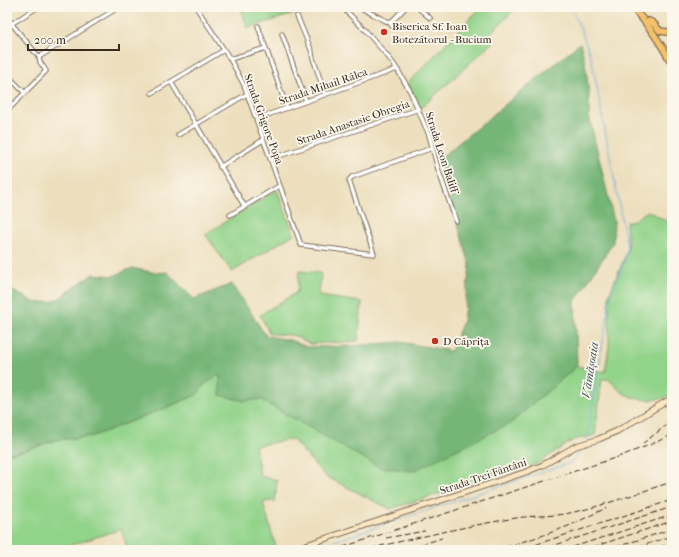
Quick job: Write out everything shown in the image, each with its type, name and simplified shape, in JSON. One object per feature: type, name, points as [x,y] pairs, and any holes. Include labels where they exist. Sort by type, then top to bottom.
[{"type":"main road","points":[[632,7],[642,17],[658,39],[672,64]]},
{"type":"main road","points":[[636,7],[661,37],[672,56]]},
{"type":"main road","points":[[649,21],[653,23],[660,31],[667,32]]},
{"type":"main road","name":"Strada Trei Fântâni","points":[[291,550],[526,472],[549,462],[567,450],[606,436],[627,426],[672,398]]},
{"type":"street","points":[[12,24],[38,7]]},
{"type":"street","points":[[39,57],[118,7]]},
{"type":"street","name":"Strada Grigore Popa","points":[[196,7],[241,78],[301,245],[374,254],[349,180],[352,177],[432,148]]},
{"type":"street","name":"Strada Leon Baliff","points":[[342,7],[365,30],[397,69],[419,109],[429,135],[438,169],[456,221]]},
{"type":"street","points":[[360,7],[391,24],[406,7]]},
{"type":"street","points":[[417,7],[430,18]]},
{"type":"street","points":[[297,16],[312,52],[325,94]]},
{"type":"street","points":[[7,18],[39,57],[40,62],[46,71],[7,111]]},
{"type":"street","points":[[258,26],[287,108]]},
{"type":"street","points":[[282,34],[306,101]]},
{"type":"street","points":[[230,59],[266,48]]},
{"type":"street","points":[[152,93],[224,50]]},
{"type":"street","name":"Strada Mihail Râlea","points":[[256,119],[397,69]]},
{"type":"street","points":[[7,74],[25,93]]},
{"type":"street","points":[[171,82],[245,207]]},
{"type":"street","points":[[178,134],[247,94]]},
{"type":"street","name":"Strada Anastasie Obregia","points":[[270,159],[419,109]]},
{"type":"street","points":[[220,167],[263,140]]},
{"type":"street","points":[[230,215],[279,186]]},
{"type":"green space","points":[[240,7],[310,7],[310,9],[248,28]]},
{"type":"green space","points":[[481,7],[517,7],[491,33],[494,41],[421,108],[408,83]]},
{"type":"green space","points":[[580,43],[585,62],[589,93],[589,116],[614,221],[613,243],[575,301],[577,366],[509,424],[413,471],[379,467],[264,402],[263,399],[244,401],[220,395],[220,376],[217,376],[204,385],[197,395],[93,436],[55,440],[27,450],[7,454],[7,288],[36,303],[55,301],[93,274],[113,276],[132,268],[156,273],[167,272],[194,299],[232,284],[266,336],[290,340],[307,347],[351,346],[400,342],[451,351],[463,321],[470,265],[438,160]]},
{"type":"green space","points":[[277,190],[294,234],[232,272],[205,234]]},
{"type":"green space","points":[[648,211],[672,224],[672,394],[667,397],[649,400],[636,398],[623,393],[608,379],[602,379],[595,435],[573,440],[537,464],[390,509],[325,476],[292,439],[255,446],[260,476],[277,480],[275,502],[269,501],[263,503],[277,550],[128,550],[121,529],[56,550],[7,550],[7,454],[27,450],[55,440],[93,436],[238,360],[264,399],[509,424],[577,366],[605,372],[609,346],[609,295],[628,249],[626,222],[631,222]]},
{"type":"green space","points":[[299,271],[321,273],[319,296],[362,302],[358,341],[310,344],[293,335],[270,334],[260,315],[297,292]]},
{"type":"waterway","name":"Vămășoaia","points":[[571,7],[592,61],[627,247],[623,267],[614,283],[611,293],[587,440]]},
{"type":"waterway","name":"Vămășoaia","points":[[307,550],[567,464],[572,462],[584,447]]},
{"type":"railway","points":[[642,444],[672,421]]},
{"type":"railway","points":[[334,550],[618,457],[672,435]]},
{"type":"railway","points":[[362,550],[497,521],[523,517],[560,515],[574,512],[611,502],[672,482]]},
{"type":"railway","points":[[519,550],[672,500]]},
{"type":"railway","points":[[540,550],[672,507]]},
{"type":"railway","points":[[496,550],[571,525],[606,508]]},
{"type":"railway","points":[[564,550],[672,515]]},
{"type":"railway","points":[[584,550],[672,521]]},
{"type":"railway","points":[[607,550],[672,529]]},
{"type":"railway","points":[[386,538],[425,531]]},
{"type":"railway","points":[[629,550],[672,536]]},
{"type":"railway","points":[[404,550],[442,538]]},
{"type":"railway","points":[[650,550],[672,543]]},
{"type":"place","name":"Biserica Sf. Ioan Botezătorul - Bucium","points":[[384,32]]},
{"type":"place","name":"D Căprița","points":[[435,341]]}]
